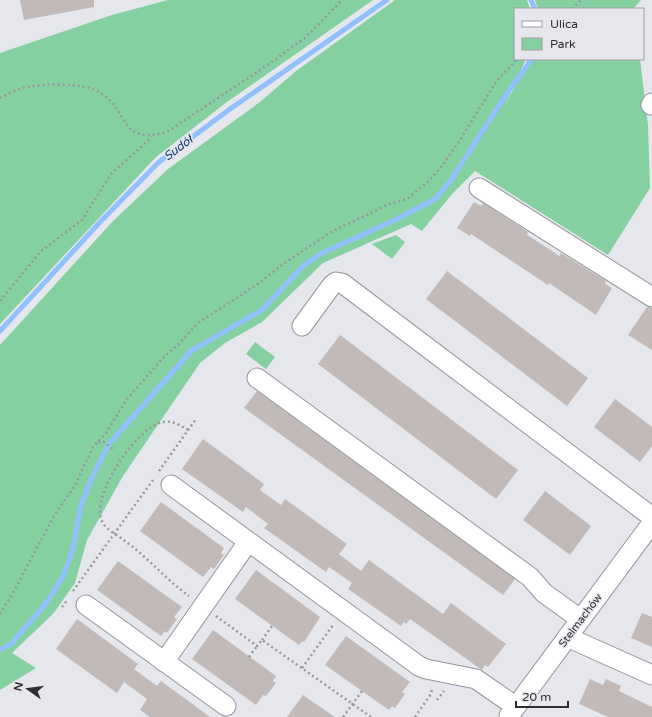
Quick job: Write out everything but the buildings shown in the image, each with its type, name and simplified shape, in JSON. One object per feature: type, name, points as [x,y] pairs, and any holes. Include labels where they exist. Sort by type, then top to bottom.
[{"type":"street","points":[[479,188],[652,297]]},
{"type":"street","points":[[302,326],[332,285],[336,282],[342,283],[652,517]]},
{"type":"street","points":[[257,378],[524,572],[544,593],[580,619]]},
{"type":"street","points":[[171,485],[248,542],[344,609],[419,666],[426,669],[476,679],[512,712]]},
{"type":"street","name":"Stelmachów","points":[[512,712],[652,523]]},
{"type":"street","points":[[164,662],[248,542]]},
{"type":"street","points":[[86,605],[226,706]]},
{"type":"street","points":[[567,637],[652,675]]},
{"type":"path","points":[[0,98],[19,89],[41,85],[94,88],[114,104],[123,121],[137,134],[152,136],[167,132],[269,64],[306,37],[342,0]]},
{"type":"path","points":[[573,8],[581,0]]},
{"type":"path","points":[[0,614],[14,593],[55,514],[74,487],[93,447],[106,433],[127,399],[164,357],[181,342],[198,323],[256,286],[286,262],[331,232],[389,204],[407,199],[429,181],[458,144],[496,82],[516,60]]},
{"type":"path","points":[[0,301],[40,252],[82,220],[111,174],[152,136]]},
{"type":"path","points":[[62,606],[196,419]]},
{"type":"path","points":[[188,430],[172,422],[158,423],[123,456],[104,489],[100,514],[102,522],[114,533],[130,544],[182,592],[195,600]]},
{"type":"path","points":[[98,442],[104,442],[114,450]]},
{"type":"path","points":[[302,668],[344,609]]},
{"type":"path","points":[[218,617],[257,646]]},
{"type":"path","points":[[250,657],[272,626]]},
{"type":"path","points":[[262,640],[371,717]]},
{"type":"path","points":[[415,717],[430,694],[432,687]]},
{"type":"path","points":[[437,700],[447,687]]},
{"type":"path","points":[[343,717],[362,691]]},
{"type":"green space","points":[[168,0],[373,0],[227,102],[156,157],[0,324],[0,53],[112,15]]},
{"type":"green space","points":[[395,0],[527,0],[530,8],[514,8],[514,60],[526,60],[503,110],[528,60],[640,60],[648,125],[650,188],[608,255],[475,171],[452,194],[422,231],[411,224],[323,263],[262,322],[225,343],[200,363],[123,476],[87,540],[75,583],[53,614],[12,653],[36,668],[0,690],[0,345],[113,221],[168,169],[260,102],[296,71]]},
{"type":"green space","points":[[535,0],[641,0],[634,8],[538,8]]},
{"type":"green space","points":[[396,235],[405,242],[392,259],[372,244]]},
{"type":"green space","points":[[255,342],[275,357],[266,369],[246,354]]},
{"type":"waterway","name":"Sudół","points":[[0,331],[101,221],[159,162],[230,109],[387,0]]},
{"type":"waterway","points":[[531,0],[535,8]]},
{"type":"waterway","points":[[0,650],[11,644],[47,602],[63,576],[73,549],[81,505],[91,480],[109,444],[191,351],[262,310],[304,265],[322,253],[395,220],[435,199],[451,180],[507,93],[531,60]]}]
